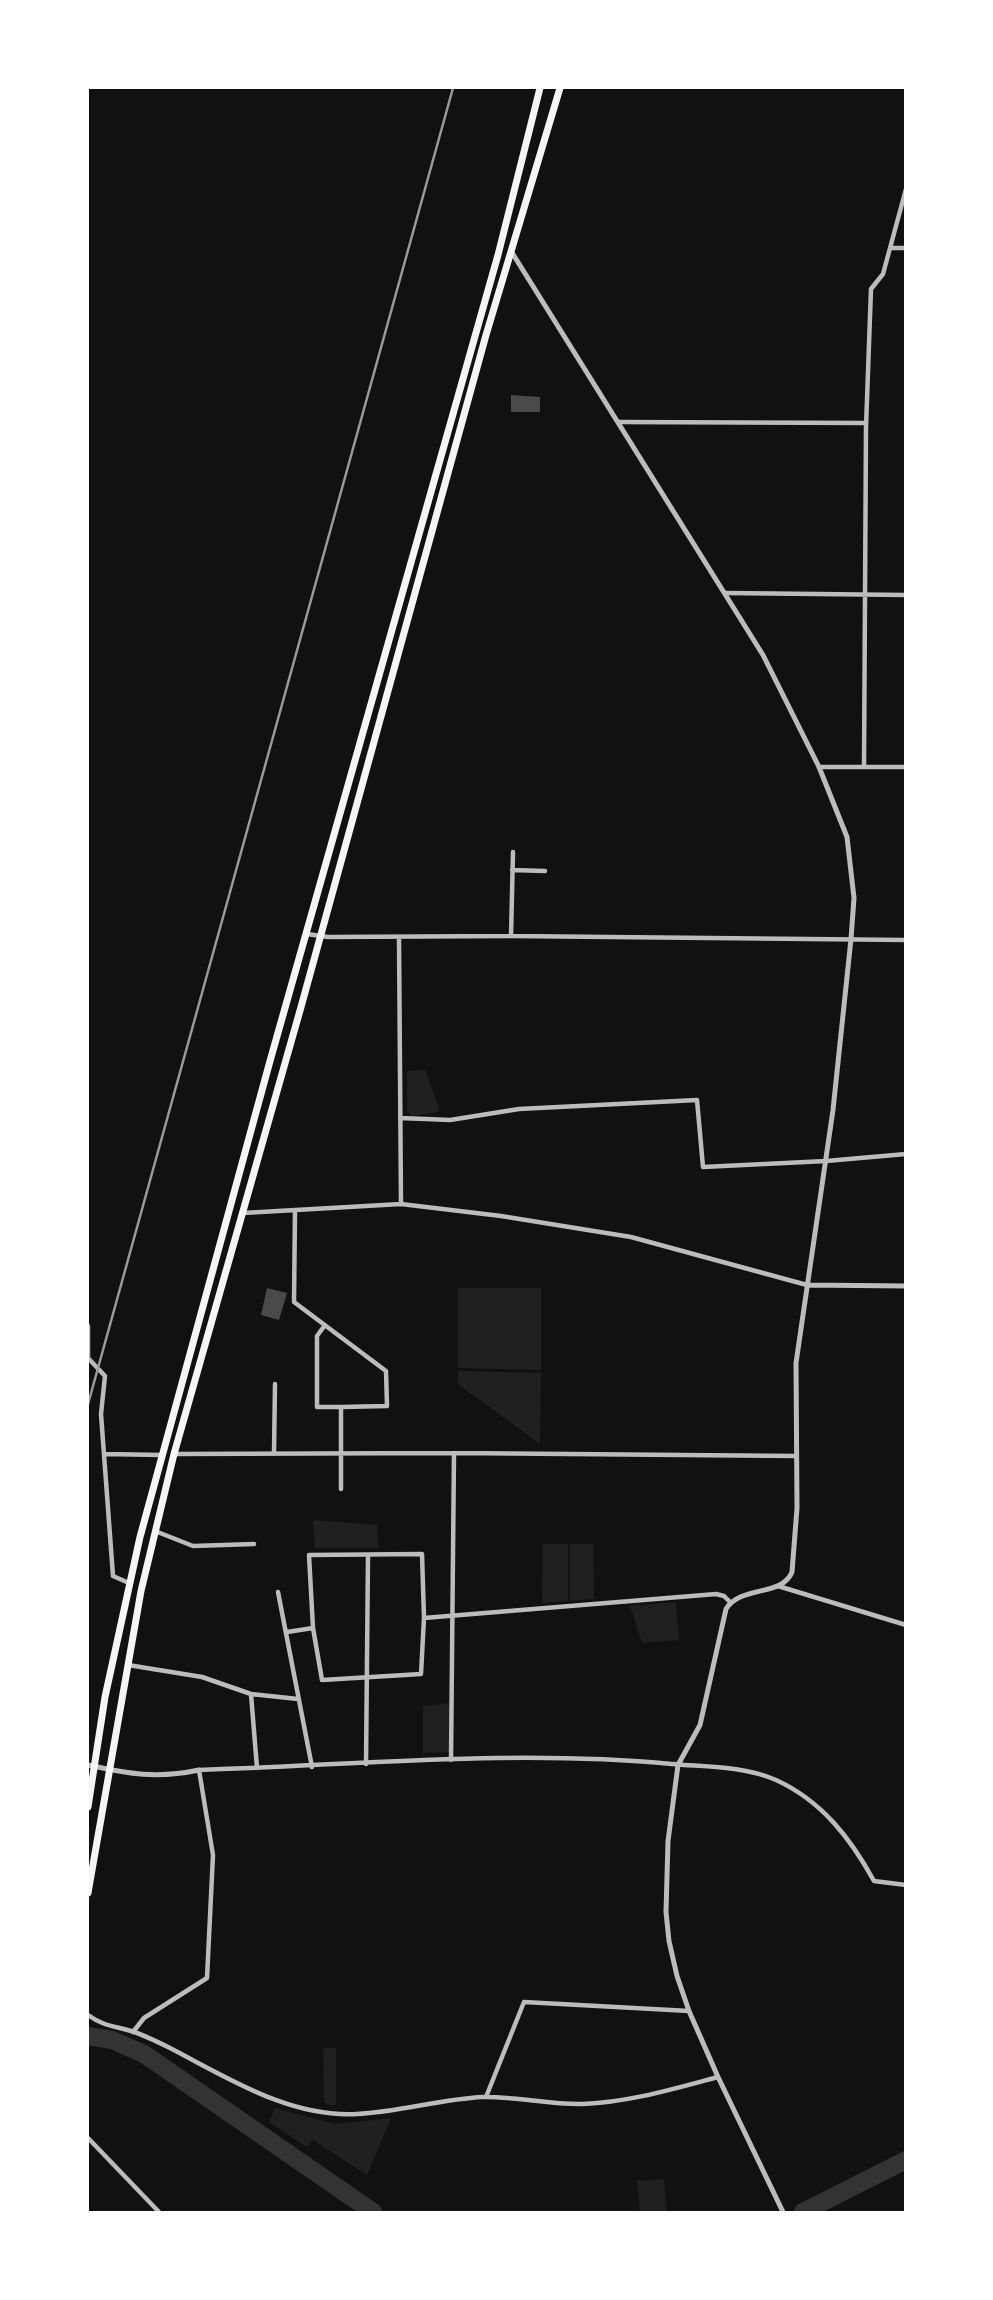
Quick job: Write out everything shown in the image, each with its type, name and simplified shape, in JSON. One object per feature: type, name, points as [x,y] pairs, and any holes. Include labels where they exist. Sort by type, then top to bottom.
[{"type":"highway","points":[[88,1807],[91,1765],[105,1696],[129,1583],[162,1455],[498,255],[540,88]]},
{"type":"highway","points":[[88,1893],[154,1531],[174,1454],[511,251],[560,88]]},
{"type":"street","points":[[864,767],[871,289],[883,274],[905,189]]},
{"type":"street","points":[[890,248],[905,248]]},
{"type":"street","points":[[511,251],[763,654],[819,767],[847,837],[854,898],[851,939],[826,1161],[796,1363],[797,1508],[792,1572],[787,1581],[778,1586],[738,1596],[726,1609],[700,1725],[678,1765],[668,1841],[666,1912],[677,1976],[718,2077],[783,2213]]},
{"type":"street","points":[[619,422],[867,423]]},
{"type":"street","points":[[726,593],[905,595]]},
{"type":"street","points":[[819,767],[905,767]]},
{"type":"street","points":[[511,936],[513,852]]},
{"type":"street","points":[[512,870],[545,871]]},
{"type":"street","points":[[306,933],[319,937],[905,940]]},
{"type":"street","points":[[399,937],[401,1204]]},
{"type":"street","points":[[400,1118],[450,1119],[519,1108],[697,1100],[703,1167],[905,1154]]},
{"type":"street","points":[[242,1213],[401,1204],[500,1216],[631,1237],[807,1285],[905,1286]]},
{"type":"street","points":[[295,1211],[294,1302],[325,1325],[386,1371],[387,1406],[317,1407],[317,1336],[325,1325]]},
{"type":"street","points":[[88,1326],[88,1357],[105,1376],[101,1414],[113,1576],[129,1583]]},
{"type":"street","points":[[274,1452],[275,1384]]},
{"type":"street","points":[[341,1407],[341,1489]]},
{"type":"street","points":[[174,1454],[274,1452],[796,1456]]},
{"type":"street","points":[[451,1760],[454,1453]]},
{"type":"street","points":[[104,1454],[162,1455]]},
{"type":"street","points":[[154,1531],[193,1546],[254,1544]]},
{"type":"street","points":[[422,1554],[424,1618],[421,1674],[322,1680],[313,1628],[309,1555],[422,1554]]},
{"type":"street","points":[[366,1764],[368,1555]]},
{"type":"street","points":[[778,1586],[905,1625]]},
{"type":"street","points":[[278,1592],[312,1767]]},
{"type":"street","points":[[424,1618],[716,1594],[730,1602]]},
{"type":"street","points":[[287,1632],[313,1628]]},
{"type":"street","points":[[128,1665],[202,1677],[251,1694],[298,1699]]},
{"type":"street","points":[[251,1694],[257,1768]]},
{"type":"street","points":[[91,1765],[146,1776],[173,1776],[199,1770],[533,1758],[618,1759],[752,1772],[776,1780],[812,1802],[836,1824],[860,1855],[874,1881],[905,1885]]},
{"type":"street","points":[[133,2032],[144,2018],[207,1978],[213,1855],[199,1770]]},
{"type":"street","points":[[486,2097],[524,2002],[689,2011]]},
{"type":"street","points":[[88,2015],[100,2024],[133,2032],[254,2091],[301,2108],[326,2113],[356,2115],[443,2100],[486,2097],[581,2104],[627,2101],[718,2077]]},
{"type":"street","points":[[88,2138],[159,2213]]},
{"type":"shaded area","points":[[425,1070],[439,1112],[412,1116],[407,1112],[407,1071]]},
{"type":"shaded area","points":[[458,1288],[541,1288],[541,1370],[458,1368]]},
{"type":"shaded area","points":[[458,1371],[541,1373],[540,1444],[458,1384]]},
{"type":"shaded area","points":[[313,1520],[377,1525],[378,1548],[315,1548]]},
{"type":"shaded area","points":[[543,1544],[568,1544],[568,1601],[542,1603]]},
{"type":"shaded area","points":[[570,1544],[593,1544],[594,1599],[570,1601]]},
{"type":"shaded area","points":[[676,1602],[679,1640],[642,1643],[630,1606]]},
{"type":"shaded area","points":[[449,1703],[449,1752],[423,1753],[423,1706]]},
{"type":"shaded area","points":[[323,2048],[336,2048],[336,2105],[328,2105],[324,2101]]},
{"type":"shaded area","points":[[275,2108],[335,2124],[391,2118],[367,2175],[313,2140],[307,2147],[269,2122]]},
{"type":"shaded area","points":[[664,2179],[667,2212],[640,2212],[637,2181]]},
{"type":"building","points":[[511,395],[540,397],[540,412],[511,412]]},
{"type":"building","points":[[267,1288],[287,1293],[279,1320],[261,1315]]},
{"type":"waterway","points":[[88,2036],[112,2040],[144,2054],[373,2212]]},
{"type":"waterway","points":[[803,2212],[906,2160]]},
{"type":"railway","points":[[88,1404],[453,88]]}]
